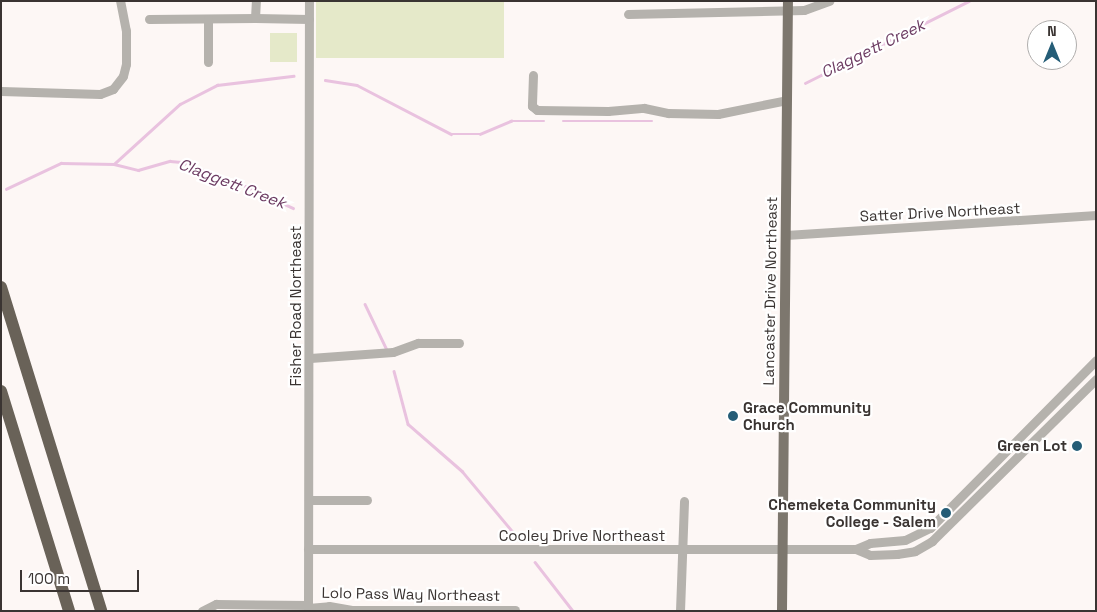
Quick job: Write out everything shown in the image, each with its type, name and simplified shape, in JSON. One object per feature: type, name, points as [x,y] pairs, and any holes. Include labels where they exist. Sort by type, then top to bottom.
[{"type":"highway","points":[[1,287],[101,611]]},
{"type":"highway","points":[[1,391],[68,611]]},
{"type":"highway","points":[[1,420],[40,543],[68,611]]},
{"type":"main road","name":"Lancaster Drive Northeast","points":[[782,611],[788,6]]},
{"type":"street","points":[[1,91],[100,94],[113,89],[124,76],[126,64],[126,31],[120,1]]},
{"type":"street","points":[[256,1],[256,18]]},
{"type":"street","name":"Fisher Road Northeast","points":[[308,608],[310,358],[309,1]]},
{"type":"street","points":[[628,14],[788,6],[810,9],[829,1]]},
{"type":"street","points":[[149,18],[309,18]]},
{"type":"street","points":[[208,18],[208,62]]},
{"type":"street","points":[[533,75],[532,106],[537,110],[608,111],[644,108],[668,113],[718,114],[787,100]]},
{"type":"street","name":"Satter Drive Northeast","points":[[786,235],[1096,215]]},
{"type":"street","points":[[310,358],[382,354],[418,343],[459,343]]},
{"type":"street","name":"Cooley Drive Northeast","points":[[308,549],[856,549],[870,543],[905,540],[930,528],[1096,360]]},
{"type":"street","name":"Cooley Drive Northeast","points":[[856,549],[870,555],[906,554],[932,541],[1096,379]]},
{"type":"street","points":[[308,500],[367,500]]},
{"type":"street","points":[[680,611],[684,501]]},
{"type":"street","name":"Lolo Pass Way Northeast","points":[[202,611],[216,604],[308,608],[329,606],[339,610],[515,610]]},
{"type":"green space","points":[[316,1],[504,1],[504,58],[316,58]]},
{"type":"green space","points":[[270,33],[297,33],[297,62],[270,62]]},
{"type":"waterway","name":"Claggett Creek","points":[[805,83],[969,1]]},
{"type":"waterway","name":"Claggett Creek","points":[[114,164],[180,104],[217,85],[293,76]]},
{"type":"waterway","name":"Claggett Creek","points":[[325,80],[357,85],[451,134],[480,134],[511,121],[544,121]]},
{"type":"waterway","name":"Claggett Creek","points":[[563,121],[652,121]]},
{"type":"waterway","name":"Claggett Creek","points":[[6,189],[61,163],[114,164],[138,170],[170,161],[181,162],[243,185],[293,208]]},
{"type":"waterway","name":"Claggett Creek","points":[[365,304],[387,350]]},
{"type":"waterway","name":"Claggett Creek","points":[[394,371],[408,424],[462,471],[513,532]]},
{"type":"waterway","name":"Claggett Creek","points":[[535,562],[573,611]]},
{"type":"place","name":"Grace Community Church","points":[[733,416]]},
{"type":"place","name":"Green Lot","points":[[1077,446]]},
{"type":"place","name":"Chemeketa Community College - Salem","points":[[946,513]]}]
